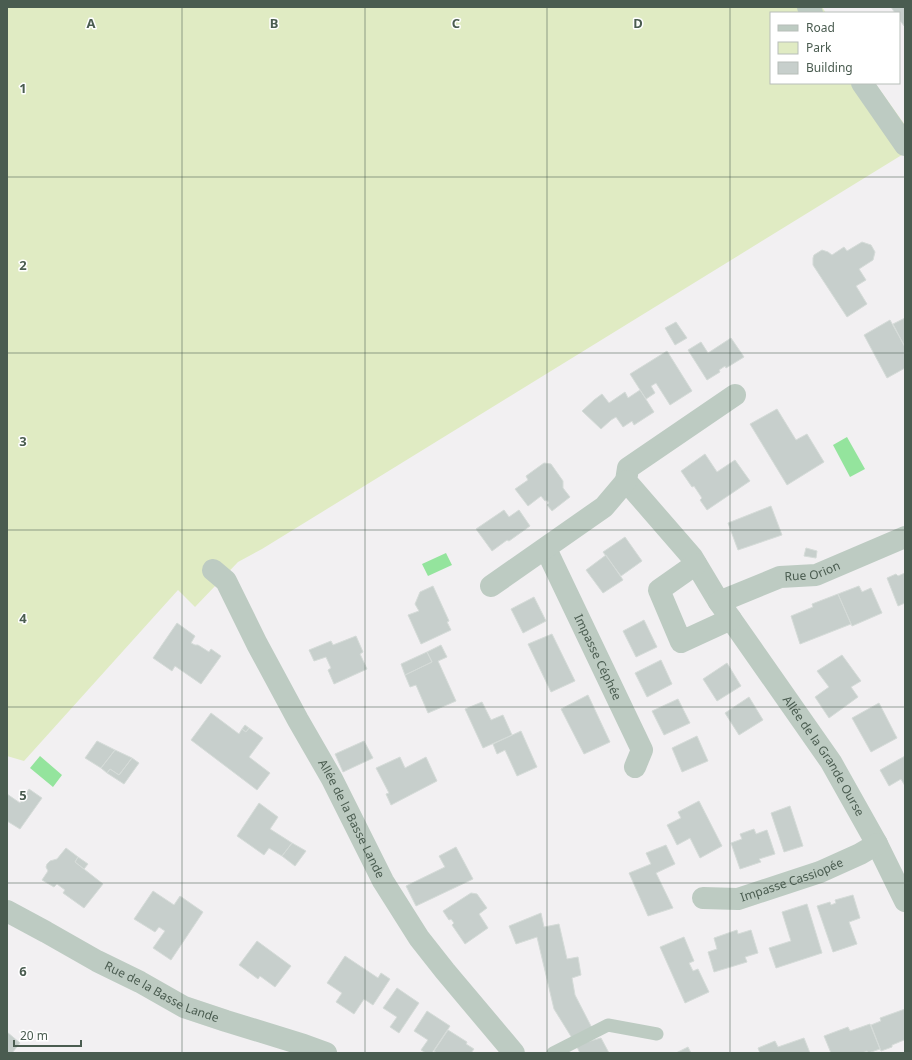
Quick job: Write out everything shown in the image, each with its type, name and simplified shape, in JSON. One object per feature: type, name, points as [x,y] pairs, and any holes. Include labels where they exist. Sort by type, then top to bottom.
[{"type":"street","points":[[863,84],[905,145]]},
{"type":"street","points":[[491,586],[604,507],[626,481],[628,468],[735,395]]},
{"type":"street","name":"Allée de la Grande Ourse","points":[[626,481],[692,557],[725,610],[831,762],[877,844],[905,900]]},
{"type":"street","name":"Rue Orion","points":[[725,610],[780,577],[816,575],[905,537]]},
{"type":"street","name":"Impasse Céphée","points":[[546,549],[642,750],[635,767]]},
{"type":"street","points":[[696,564],[659,590],[681,642],[725,610]]},
{"type":"street","name":"Allée de la Basse Lande","points":[[213,570],[226,581],[298,720],[332,779],[387,888],[445,971],[514,1053]]},
{"type":"street","name":"Impasse Cassiopée","points":[[703,898],[738,899],[820,872],[860,854],[877,844]]},
{"type":"street","name":"Rue de la Basse Lande","points":[[7,911],[184,1007],[326,1053]]},
{"type":"lane","points":[[553,1053],[608,1025],[657,1034]]},
{"type":"green space","points":[[7,7],[822,7],[825,12],[770,12],[770,84],[876,84],[905,125],[905,153],[262,549],[238,562],[195,607],[178,590],[24,761],[7,756]]},
{"type":"shaded area","points":[[847,437],[865,469],[850,477],[833,445]]},
{"type":"shaded area","points":[[446,553],[452,565],[428,576],[422,564]]},
{"type":"shaded area","points":[[40,756],[62,775],[53,787],[30,768]]},
{"type":"building","points":[[891,7],[905,7],[904,26],[900,20],[900,12],[894,12]]},
{"type":"building","points":[[862,242],[871,245],[875,252],[873,260],[859,269],[866,280],[856,286],[867,304],[847,317],[813,265],[813,258],[814,255],[822,250],[832,255],[844,247],[847,251]]},
{"type":"building","points":[[905,318],[905,347],[893,324]]},
{"type":"building","points":[[890,320],[905,347],[905,368],[887,378],[864,335]]},
{"type":"building","points":[[676,322],[687,338],[675,345],[665,328]]},
{"type":"building","points":[[731,338],[744,357],[726,368],[725,366],[719,370],[720,372],[707,380],[688,350],[701,342],[708,353]]},
{"type":"building","points":[[667,351],[692,391],[670,405],[656,383],[651,386],[655,393],[646,399],[630,374]]},
{"type":"building","points":[[640,390],[654,412],[634,425],[632,421],[623,427],[616,417],[601,429],[582,411],[602,394],[609,403],[625,392],[628,398]]},
{"type":"building","points":[[777,409],[796,440],[807,434],[824,462],[787,485],[750,424]]},
{"type":"building","points":[[705,454],[717,472],[735,460],[750,481],[707,510],[700,500],[702,498],[694,486],[692,487],[681,471]]},
{"type":"building","points":[[544,463],[551,464],[563,481],[563,488],[570,497],[552,511],[547,505],[549,503],[547,500],[545,501],[541,496],[528,506],[515,489],[528,480],[526,476]]},
{"type":"building","points":[[771,506],[782,535],[738,550],[728,523]]},
{"type":"building","points":[[504,510],[509,517],[519,510],[530,526],[492,551],[476,529]]},
{"type":"building","points":[[625,537],[642,561],[621,576],[603,552]]},
{"type":"building","points":[[806,548],[817,551],[816,558],[804,556]]},
{"type":"building","points":[[606,555],[623,580],[603,593],[586,570]]},
{"type":"building","points":[[905,573],[905,603],[898,606],[887,578],[896,574],[898,576]]},
{"type":"building","points":[[433,586],[449,621],[447,622],[451,630],[421,644],[408,615],[419,611],[415,604],[420,592]]},
{"type":"building","points":[[859,586],[862,592],[871,588],[882,613],[852,626],[838,594]]},
{"type":"building","points":[[838,594],[851,624],[800,644],[791,616],[813,607],[812,604]]},
{"type":"building","points":[[534,597],[546,621],[523,633],[511,609]]},
{"type":"building","points":[[644,620],[657,647],[636,657],[623,631]]},
{"type":"building","points":[[177,623],[195,636],[191,643],[198,645],[209,652],[211,649],[221,656],[201,684],[175,666],[172,671],[153,658]]},
{"type":"building","points":[[552,634],[575,681],[551,692],[528,644]]},
{"type":"building","points":[[356,636],[363,652],[360,654],[367,669],[334,684],[328,670],[331,668],[326,657],[314,661],[309,650],[331,641],[333,645]]},
{"type":"building","points":[[441,645],[447,657],[438,661],[456,701],[428,713],[416,685],[410,687],[405,675],[432,662],[427,652]]},
{"type":"building","points":[[427,652],[432,662],[405,675],[401,664]]},
{"type":"building","points":[[842,655],[861,681],[851,687],[858,697],[829,718],[815,697],[829,687],[817,671]]},
{"type":"building","points":[[661,660],[672,684],[647,697],[635,673]]},
{"type":"building","points":[[727,663],[741,686],[717,701],[703,679]]},
{"type":"building","points":[[588,695],[610,742],[584,754],[561,709]]},
{"type":"building","points":[[749,697],[763,720],[739,735],[725,713]]},
{"type":"building","points":[[678,699],[690,723],[664,735],[652,711]]},
{"type":"building","points":[[482,702],[491,720],[503,715],[512,735],[483,748],[465,709]]},
{"type":"building","points":[[879,703],[897,738],[871,752],[852,718]]},
{"type":"building","points":[[211,713],[239,734],[242,729],[246,732],[249,728],[263,738],[249,757],[270,773],[257,790],[191,740]]},
{"type":"building","points":[[245,725],[249,728],[246,732],[242,729]]},
{"type":"building","points":[[521,731],[537,767],[517,776],[505,750],[497,754],[493,744]]},
{"type":"building","points":[[697,736],[708,761],[682,772],[672,748]]},
{"type":"building","points":[[97,741],[115,750],[101,768],[85,758]]},
{"type":"building","points":[[364,741],[373,758],[343,772],[335,754]]},
{"type":"building","points":[[115,750],[132,758],[119,775],[110,769],[107,773],[101,768]]},
{"type":"building","points":[[905,756],[905,786],[901,779],[889,786],[880,770]]},
{"type":"building","points":[[400,757],[405,768],[426,757],[437,781],[391,805],[386,794],[389,793],[376,768]]},
{"type":"building","points":[[132,758],[139,763],[124,784],[107,773],[110,769],[119,775]]},
{"type":"building","points":[[29,789],[42,798],[20,829],[7,821],[7,794],[20,803]]},
{"type":"building","points":[[699,801],[722,846],[700,858],[690,838],[677,845],[667,825],[681,818],[678,812]]},
{"type":"building","points":[[259,803],[278,817],[270,829],[292,843],[282,856],[269,848],[264,855],[237,836]]},
{"type":"building","points":[[790,806],[803,846],[784,852],[771,813]]},
{"type":"building","points":[[754,829],[756,834],[767,830],[775,854],[759,859],[761,862],[740,869],[731,843],[742,839],[740,834]]},
{"type":"building","points":[[292,843],[306,851],[295,866],[282,856]]},
{"type":"building","points":[[666,845],[675,864],[656,873],[673,908],[648,916],[629,873],[651,864],[646,853]]},
{"type":"building","points":[[456,847],[473,879],[416,906],[406,886],[445,867],[439,856]]},
{"type":"building","points":[[66,848],[78,857],[75,862],[103,884],[84,908],[63,893],[65,890],[57,884],[54,887],[42,880],[48,871],[46,867],[47,864],[50,861],[57,859]]},
{"type":"building","points":[[78,857],[88,864],[84,869],[75,862]]},
{"type":"building","points":[[153,891],[174,905],[180,896],[203,912],[171,960],[153,948],[165,931],[159,927],[155,932],[134,919]]},
{"type":"building","points":[[471,893],[477,894],[487,908],[479,914],[488,928],[465,944],[452,925],[454,923],[451,919],[449,920],[443,911]]},
{"type":"building","points":[[853,895],[860,918],[849,922],[857,944],[833,952],[817,906],[830,902],[831,905],[836,903],[835,900]]},
{"type":"building","points":[[807,904],[822,953],[776,968],[769,948],[791,941],[782,912]]},
{"type":"building","points":[[541,913],[544,927],[559,924],[567,959],[578,957],[581,975],[572,978],[575,995],[592,1028],[572,1038],[554,1009],[537,937],[516,944],[509,926]]},
{"type":"building","points":[[737,930],[738,934],[751,930],[758,953],[745,957],[747,962],[714,972],[708,952],[717,949],[714,938]]},
{"type":"building","points":[[684,937],[694,961],[689,963],[693,971],[698,969],[709,992],[685,1003],[660,947]]},
{"type":"building","points":[[257,941],[291,966],[275,987],[260,976],[258,979],[239,965]]},
{"type":"building","points":[[345,956],[378,978],[381,973],[390,979],[373,1005],[364,999],[354,1014],[336,1002],[342,993],[327,983]]},
{"type":"building","points":[[397,988],[419,1003],[399,1033],[390,1027],[397,1017],[383,1008]]},
{"type":"building","points":[[905,1009],[905,1043],[904,1040],[881,1051],[871,1025],[881,1021],[880,1018]]},
{"type":"building","points":[[427,1011],[450,1026],[432,1053],[426,1053],[421,1050],[428,1040],[414,1031]]},
{"type":"building","points":[[870,1024],[880,1049],[868,1053],[867,1051],[862,1053],[831,1053],[824,1036],[848,1027],[850,1031]]},
{"type":"building","points":[[448,1030],[467,1042],[466,1044],[474,1049],[471,1053],[437,1053],[434,1051]]},
{"type":"building","points":[[7,1032],[20,1043],[12,1053],[7,1053]]},
{"type":"building","points":[[601,1038],[609,1053],[580,1053],[576,1045]]},
{"type":"building","points":[[804,1038],[810,1053],[760,1053],[758,1048],[775,1041],[778,1047]]},
{"type":"building","points":[[688,1047],[691,1053],[676,1053]]}]
